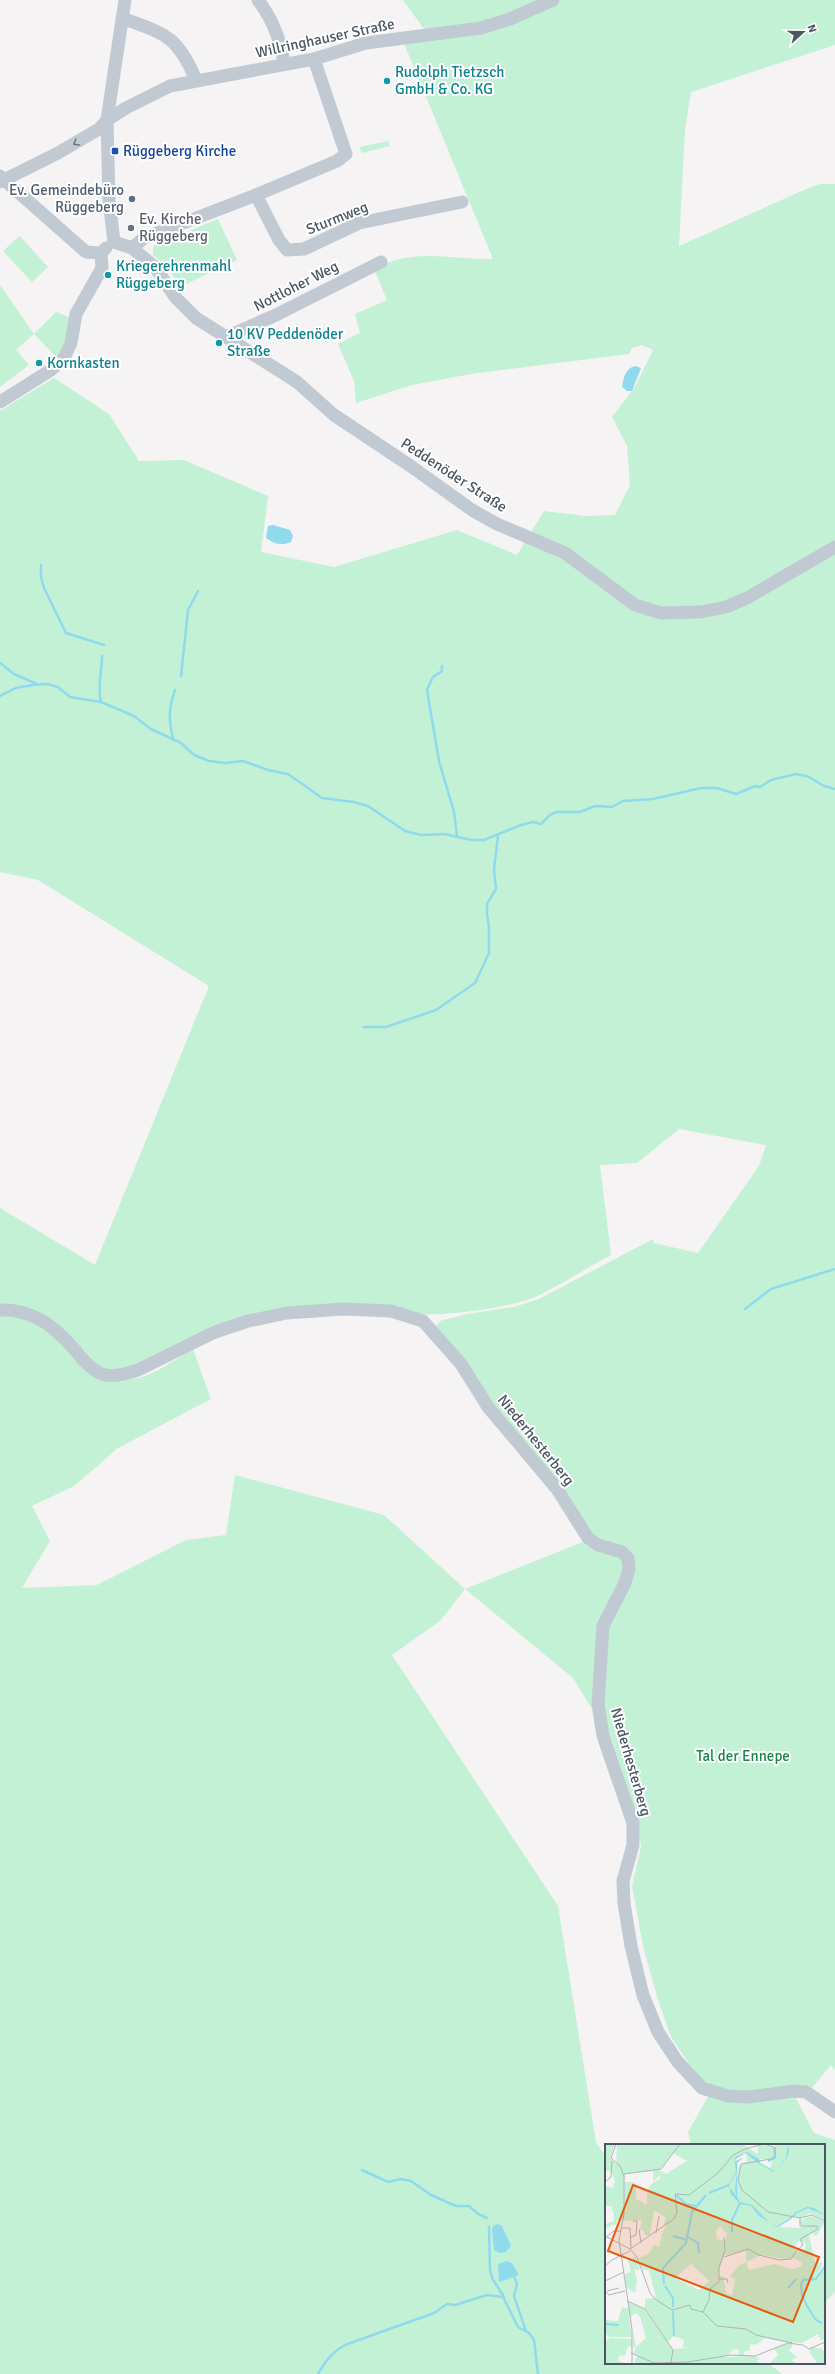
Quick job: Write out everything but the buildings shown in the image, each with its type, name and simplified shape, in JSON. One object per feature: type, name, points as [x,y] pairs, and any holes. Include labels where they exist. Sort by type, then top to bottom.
[{"type":"street","points":[[1,180],[86,252],[100,253],[114,242],[109,200],[107,120],[125,0]]},
{"type":"street","points":[[258,0],[273,23],[282,45],[284,64]]},
{"type":"street","name":"Willringhauser Straße","points":[[1,180],[58,153],[99,128],[107,120],[170,86],[314,59],[366,43],[481,28],[510,19],[553,0]]},
{"type":"street","points":[[122,18],[165,34],[175,42],[186,56],[196,80]]},
{"type":"street","points":[[132,248],[144,238],[162,230],[256,195],[337,161],[346,154],[314,59]]},
{"type":"street","name":"Sturmweg","points":[[256,195],[279,240],[287,250],[304,249],[359,223],[462,202]]},
{"type":"street","name":"Peddenöder Straße","points":[[114,242],[132,248],[155,266],[176,298],[196,318],[297,382],[334,415],[412,467],[472,510],[497,524],[565,553],[635,605],[662,613],[701,612],[726,607],[747,598],[835,547]]},
{"type":"street","points":[[0,402],[51,370],[64,358],[71,343],[76,314],[102,268],[100,253]]},
{"type":"street","name":"Nottloher Weg","points":[[226,337],[276,315],[381,262]]},
{"type":"street","name":"Niederhesterberg","points":[[0,1310],[10,1310],[36,1315],[58,1332],[86,1363],[103,1375],[126,1374],[163,1358],[215,1332],[248,1320],[287,1313],[343,1309],[383,1311],[423,1321],[461,1364],[488,1406],[557,1489],[588,1538],[598,1545],[622,1552],[628,1558],[629,1569],[625,1583],[603,1626],[598,1704],[603,1736],[633,1823],[633,1845],[623,1881],[624,1903],[631,1946],[643,1995],[658,2032],[677,2061],[702,2088],[728,2096],[750,2097],[794,2091],[806,2092],[835,2112]]},
{"type":"green space","name":"Tal der Ennepe","points":[[403,0],[835,0],[835,45],[691,92],[685,129],[679,246],[804,190],[820,184],[835,184],[835,2070],[831,2065],[811,2089],[793,2089],[759,2095],[723,2094],[713,2090],[700,2079],[671,2037],[658,2000],[643,1946],[632,1886],[641,1847],[637,1816],[612,1741],[573,1678],[465,1589],[593,1538],[559,1487],[537,1459],[490,1406],[464,1363],[435,1328],[440,1321],[467,1314],[514,1307],[539,1299],[653,1239],[654,1243],[698,1253],[759,1166],[766,1145],[679,1129],[637,1163],[600,1165],[611,1255],[535,1297],[511,1304],[447,1314],[418,1314],[389,1309],[335,1306],[297,1308],[261,1313],[231,1323],[152,1359],[116,1370],[100,1369],[86,1359],[70,1341],[44,1319],[24,1311],[0,1309],[0,1208],[95,1265],[209,986],[38,880],[0,872],[0,411],[54,378],[109,414],[139,461],[184,460],[268,496],[261,552],[334,567],[457,530],[517,555],[544,511],[586,516],[615,515],[630,485],[627,446],[612,417],[635,387],[653,350],[642,345],[632,348],[629,354],[471,374],[412,385],[356,403],[354,381],[338,344],[360,333],[355,314],[387,300],[374,269],[390,262],[419,256],[493,259],[403,41],[429,36]]},
{"type":"green space","points":[[388,141],[390,146],[362,153],[359,147]]},
{"type":"green space","points":[[218,219],[237,260],[180,287],[168,268],[153,255],[153,246]]},
{"type":"green space","points":[[20,236],[48,267],[32,282],[3,251]]},
{"type":"green space","points":[[0,285],[34,334],[16,350],[29,365],[0,387]]},
{"type":"green space","points":[[56,312],[71,318],[67,336],[57,358],[34,334]]},
{"type":"green space","points":[[0,1312],[11,1312],[31,1317],[49,1327],[65,1342],[90,1370],[98,1376],[108,1379],[128,1380],[148,1375],[193,1349],[211,1399],[118,1448],[74,1486],[32,1506],[50,1541],[22,1588],[97,1585],[186,1540],[226,1535],[235,1475],[384,1515],[465,1589],[440,1621],[392,1655],[558,1906],[596,2142],[605,2156],[605,2364],[769,2364],[782,2374],[0,2374]]},
{"type":"green space","points":[[710,2093],[793,2093],[814,2133],[835,2140],[835,2292],[825,2302],[825,2144],[691,2144],[688,2132]]},
{"type":"water","points":[[636,366],[641,368],[632,391],[627,391],[622,387],[624,376],[629,369]]},
{"type":"water","points":[[273,525],[290,530],[293,536],[291,542],[278,544],[266,538],[268,526]]},
{"type":"water","points":[[498,2224],[502,2226],[511,2246],[506,2252],[499,2253],[494,2250],[492,2229],[493,2226]]},
{"type":"water","points":[[507,2261],[512,2263],[519,2275],[499,2282],[498,2264]]},
{"type":"waterway","points":[[41,565],[41,577],[44,588],[66,633],[104,645]]},
{"type":"waterway","points":[[181,676],[188,610],[198,591]]},
{"type":"waterway","points":[[101,702],[100,685],[102,656]]},
{"type":"waterway","points":[[0,663],[14,674],[37,684]]},
{"type":"waterway","points":[[442,666],[442,671],[433,677],[427,690],[439,761],[454,812],[457,836]]},
{"type":"waterway","points":[[0,696],[16,688],[33,685],[47,684],[58,687],[70,697],[101,702],[134,716],[151,729],[181,743],[194,755],[209,761],[225,763],[243,761],[268,770],[288,774],[322,798],[354,802],[368,806],[405,831],[421,835],[444,834],[472,840],[484,840],[521,825],[533,822],[541,824],[550,815],[556,812],[580,812],[595,806],[612,807],[623,801],[653,799],[701,788],[717,788],[736,794],[755,786],[760,787],[771,780],[796,774],[807,776],[824,786],[835,789]]},
{"type":"waterway","points":[[173,738],[170,725],[170,714],[171,702],[175,690]]},
{"type":"waterway","points":[[364,1027],[386,1027],[436,1010],[475,983],[489,953],[487,904],[496,889],[494,869],[498,836]]},
{"type":"waterway","points":[[745,1309],[771,1289],[835,1269]]},
{"type":"waterway","points":[[362,2170],[388,2182],[401,2179],[411,2181],[431,2195],[456,2206],[469,2206],[478,2214],[487,2218]]},
{"type":"waterway","points":[[489,2227],[490,2270],[492,2278],[504,2297]]},
{"type":"waterway","points":[[514,2276],[517,2284],[514,2296],[526,2331]]},
{"type":"waterway","points":[[318,2374],[329,2358],[345,2345],[434,2313],[447,2304],[455,2305],[487,2295],[503,2297],[518,2327],[529,2333],[534,2340],[538,2374]]},
{"type":"place","name":"Rudolph Tietzsch GmbH & Co. KG","points":[[387,81]]},
{"type":"place","name":"Rüggeberg Kirche","points":[[115,151]]},
{"type":"place","name":"Ev. Gemeindebüro Rüggeberg","points":[[132,199]]},
{"type":"place","name":"Ev. Kirche Rüggeberg","points":[[131,228]]},
{"type":"place","name":"Kriegerehrenmahl Rüggeberg","points":[[108,275]]},
{"type":"place","name":"10 KV Peddenöder Straße","points":[[219,343]]},
{"type":"place","name":"Kornkasten","points":[[39,363]]}]
